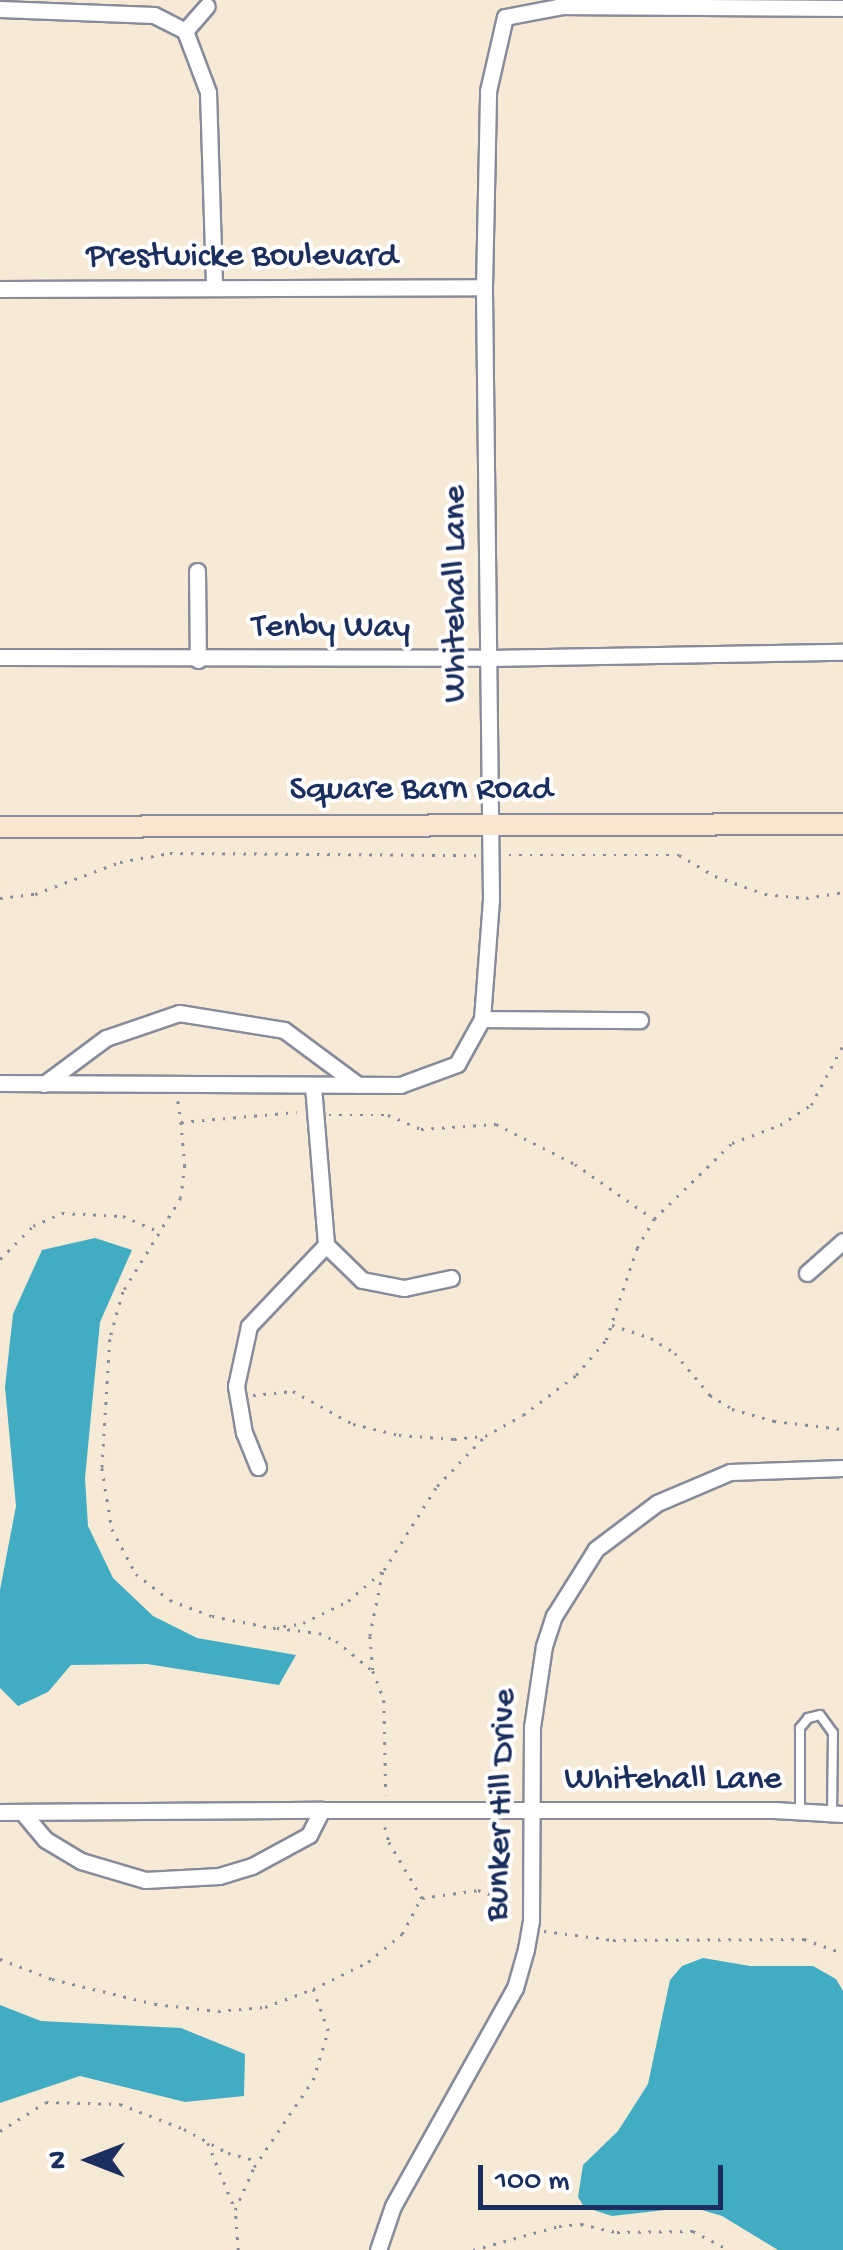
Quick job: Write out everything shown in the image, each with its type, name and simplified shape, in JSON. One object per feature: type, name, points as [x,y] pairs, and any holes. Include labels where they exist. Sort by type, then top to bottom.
[{"type":"street","points":[[186,31],[208,6]]},
{"type":"street","name":"Whitehall Lane","points":[[0,1083],[400,1084],[457,1064],[482,1019],[490,855],[484,287],[488,91],[506,17],[562,6],[843,8]]},
{"type":"street","points":[[0,9],[154,16],[186,31],[208,92],[214,287]]},
{"type":"street","name":"Prestwicke Boulevard","points":[[0,289],[484,287]]},
{"type":"street","points":[[198,571],[198,660]]},
{"type":"street","name":"Tenby Way","points":[[0,657],[198,660],[843,652]]},
{"type":"street","name":"Square Barn Road","points":[[0,827],[488,822],[843,824]]},
{"type":"street","points":[[44,1084],[106,1038],[180,1014],[284,1030],[358,1085]]},
{"type":"street","points":[[482,1019],[640,1020]]},
{"type":"street","points":[[312,1086],[326,1245],[362,1280],[404,1288],[451,1278]]},
{"type":"street","points":[[806,1273],[843,1241]]},
{"type":"street","points":[[258,1467],[244,1433],[238,1396],[250,1326],[326,1245]]},
{"type":"street","name":"Bunker Hill Drive","points":[[378,2250],[394,2206],[515,1988],[531,1920],[532,1727],[544,1646],[554,1616],[596,1550],[657,1503],[730,1472],[843,1468]]},
{"type":"street","name":"Whitehall Lane","points":[[0,1812],[386,1808],[837,1814]]},
{"type":"street","points":[[24,1813],[46,1840],[81,1861],[146,1880],[174,1880],[219,1876],[252,1866],[308,1835],[322,1810]]},
{"type":"lane","points":[[800,1812],[800,1728],[808,1718],[820,1715],[829,1721],[833,1734],[837,1814]]},
{"type":"path","points":[[0,898],[35,894],[120,862],[170,853],[679,855],[715,876],[765,894],[806,898],[843,892]]},
{"type":"path","points":[[422,1898],[389,1842],[384,1700],[373,1672],[370,1614],[384,1570],[436,1486],[485,1436],[523,1415],[576,1375],[606,1340],[637,1248],[654,1219],[732,1143],[780,1125],[811,1105],[843,1045]]},
{"type":"path","points":[[174,1085],[186,1165],[181,1198],[122,1292],[110,1339],[102,1468],[112,1529],[136,1574],[170,1600],[212,1616],[318,1633],[336,1641],[373,1672]]},
{"type":"path","points":[[181,1122],[296,1112],[388,1115],[421,1129],[496,1124],[576,1164],[654,1219]]},
{"type":"path","points":[[0,1259],[33,1226],[62,1213],[122,1216],[162,1233]]},
{"type":"path","points":[[611,1325],[651,1338],[675,1353],[710,1396],[732,1410],[774,1422],[843,1429]]},
{"type":"path","points":[[238,1396],[293,1391],[353,1424],[454,1439],[485,1436]]},
{"type":"path","points":[[273,1628],[303,1622],[348,1601],[384,1570]]},
{"type":"path","points":[[422,1898],[478,1890],[516,1904],[551,1933],[613,1940],[804,1939],[843,1953]]},
{"type":"path","points":[[0,1959],[52,1979],[155,2004],[218,2010],[266,2007],[368,1962],[402,1934],[422,1898]]},
{"type":"path","points":[[235,2210],[258,2161],[313,2080],[328,2031],[313,1989]]},
{"type":"path","points":[[0,2130],[46,2102],[120,2104],[258,2161]]},
{"type":"path","points":[[208,2143],[235,2210],[238,2250]]},
{"type":"path","points":[[474,2250],[559,2226],[580,2224],[617,2232],[693,2231],[728,2250]]},
{"type":"water","points":[[95,1238],[132,1250],[100,1322],[85,1478],[88,1526],[113,1578],[153,1616],[197,1638],[296,1655],[279,1685],[147,1664],[71,1665],[48,1692],[18,1706],[0,1688],[0,1590],[16,1506],[5,1387],[13,1314],[42,1250]]},
{"type":"water","points":[[703,1958],[750,1966],[813,1966],[836,1979],[843,1991],[843,2250],[778,2250],[722,2216],[692,2207],[612,2216],[584,2207],[578,2197],[583,2165],[618,2131],[648,2084],[670,1980],[682,1966]]},
{"type":"water","points":[[0,2005],[41,2021],[181,2028],[245,2054],[244,2096],[185,2102],[80,2076],[0,2103]]}]
